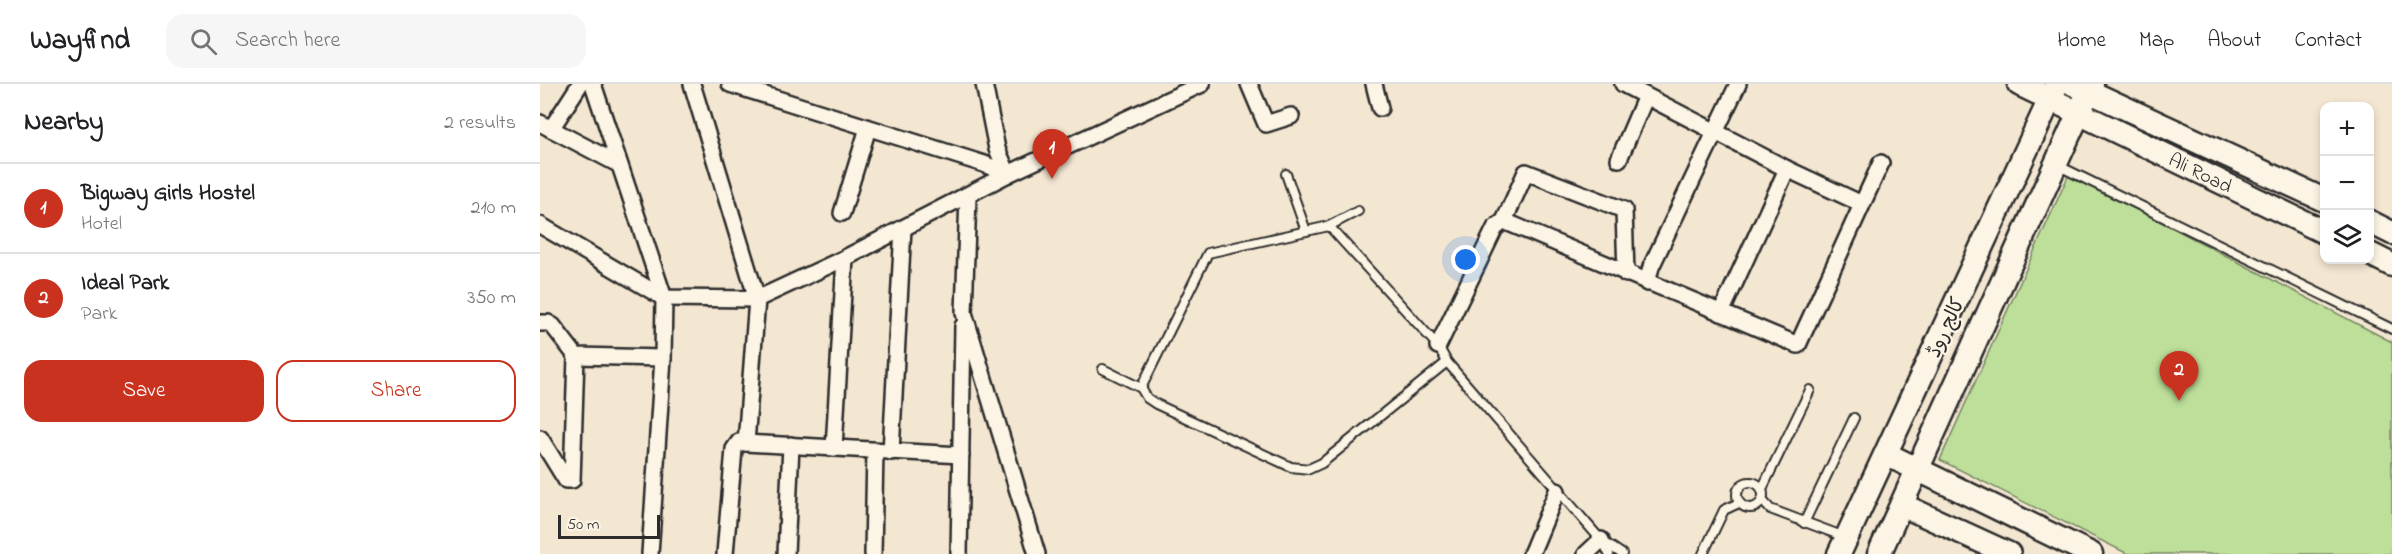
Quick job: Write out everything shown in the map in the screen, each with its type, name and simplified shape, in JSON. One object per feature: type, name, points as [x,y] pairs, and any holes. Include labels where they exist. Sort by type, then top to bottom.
[{"type":"main road","name":"Ali Road","points":[[2019,84],[2054,92],[2079,113],[2320,228]]},
{"type":"main road","name":"Ali Road","points":[[2085,87],[2320,198]]},
{"type":"main road","name":"کالج روڈ","points":[[1880,554],[2079,113],[2085,87]]},
{"type":"main road","name":"کالج روڈ","points":[[1842,546],[2054,92]]},
{"type":"main road","points":[[2374,224],[2392,233]]},
{"type":"main road","points":[[2374,256],[2392,265]]},
{"type":"main road","points":[[1886,454],[2091,554]]},
{"type":"main road","points":[[1902,505],[2000,550],[2008,513]]},
{"type":"street","points":[[580,84],[545,126],[618,164]]},
{"type":"street","points":[[593,84],[664,298],[663,358],[650,554]]},
{"type":"street","points":[[692,84],[757,299],[746,443]]},
{"type":"street","points":[[729,84],[984,164],[1008,174]]},
{"type":"street","points":[[984,84],[997,149],[1008,174]]},
{"type":"street","points":[[540,225],[664,298],[757,299],[844,258],[1008,174],[1202,84]]},
{"type":"street","points":[[1249,84],[1266,123],[1291,116]]},
{"type":"street","points":[[1374,84],[1380,108]]},
{"type":"street","points":[[1623,84],[1787,169],[1862,204]]},
{"type":"street","points":[[1647,283],[1651,267],[1738,84]]},
{"type":"street","points":[[1619,159],[1646,96]]},
{"type":"street","points":[[842,213],[868,128]]},
{"type":"street","points":[[1504,221],[1798,345],[1881,163]]},
{"type":"street","points":[[1721,314],[1787,169]]},
{"type":"street","points":[[1438,346],[1495,228],[1504,221],[1526,172],[1624,210],[1626,274]]},
{"type":"street","points":[[959,554],[963,313],[968,196]]},
{"type":"street","points":[[891,452],[903,228]]},
{"type":"street","points":[[834,448],[844,258]]},
{"type":"street","points":[[963,313],[1037,554]]},
{"type":"street","points":[[540,323],[553,326],[576,356],[572,480],[566,480],[540,438]]},
{"type":"street","points":[[576,356],[663,358]]},
{"type":"street","points":[[724,554],[734,449],[739,442],[961,454]]},
{"type":"street","points":[[786,554],[791,446]]},
{"type":"street","points":[[873,554],[875,451]]},
{"type":"street","points":[[1531,554],[1557,491]]},
{"type":"street","points":[[1586,554],[1602,542]]},
{"type":"lane","points":[[2056,164],[2392,328]]},
{"type":"lane","points":[[1286,174],[1306,231]]},
{"type":"lane","points":[[1141,388],[1208,253],[1329,226],[1358,211]]},
{"type":"lane","points":[[1329,226],[1438,346],[1447,362],[1602,542],[1609,554]]},
{"type":"lane","points":[[1103,369],[1141,388],[1147,398],[1156,404],[1291,467],[1309,469],[1322,463],[1447,362]]},
{"type":"lane","points":[[1762,489],[1755,483],[1747,482],[1739,487],[1736,495],[1739,503],[1747,508],[1756,507],[1762,500],[1762,489],[1810,390]]},
{"type":"lane","points":[[1804,523],[1854,418]]},
{"type":"lane","points":[[1762,500],[1770,509],[1804,523],[1842,546]]},
{"type":"lane","points":[[1703,554],[1724,510],[1739,503]]},
{"type":"lane","points":[[1602,542],[1622,554]]},
{"type":"green space","points":[[2069,174],[2392,342],[2392,554],[2128,554],[1940,460]]},
{"type":"place","name":"Bigway Girls Hostel","points":[[1052,179]]},
{"type":"place","name":"Ideal Park","points":[[2179,401]]}]
